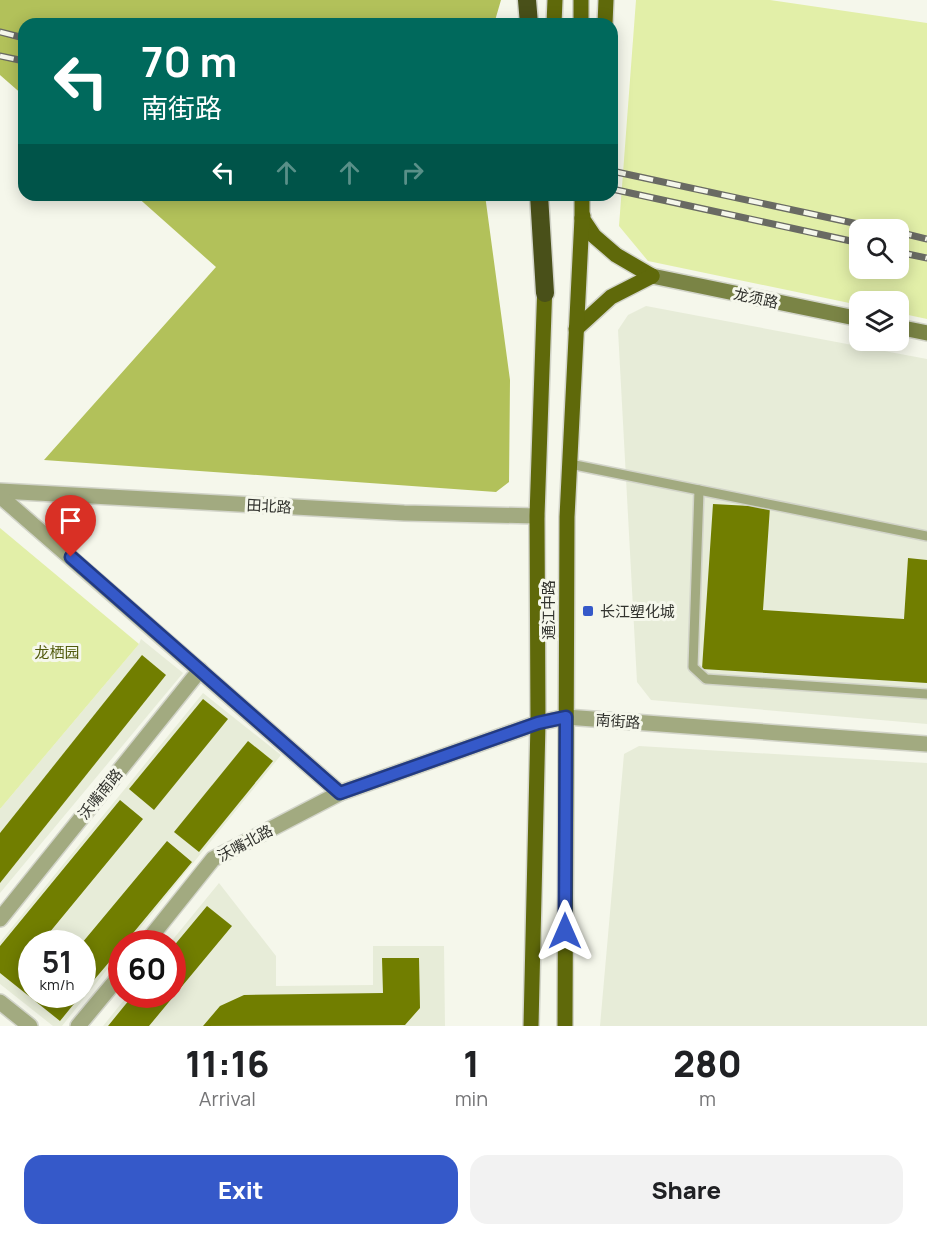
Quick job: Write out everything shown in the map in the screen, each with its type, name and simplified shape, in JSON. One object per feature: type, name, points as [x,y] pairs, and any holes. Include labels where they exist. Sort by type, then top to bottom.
[{"type":"highway","points":[[527,0],[528,18]]},
{"type":"highway","points":[[539,201],[545,293]]},
{"type":"main road","points":[[554,18],[555,0]]},
{"type":"main road","points":[[581,0],[581,18]]},
{"type":"main road","points":[[605,18],[606,0]]},
{"type":"main road","name":"通江中路","points":[[531,1026],[538,723],[537,516],[548,201]]},
{"type":"main road","name":"通江中路","points":[[565,1026],[567,517],[583,201]]},
{"type":"main road","points":[[582,218],[594,236],[616,255],[652,276]]},
{"type":"main road","points":[[576,329],[611,297],[652,276]]},
{"type":"street","name":"龙须路","points":[[652,276],[849,317]]},
{"type":"street","points":[[909,329],[927,333]]},
{"type":"street","name":"田北路","points":[[0,494],[404,513],[537,516]]},
{"type":"street","points":[[0,494],[340,793]]},
{"type":"street","name":"沃嘴南路","points":[[0,919],[200,670]]},
{"type":"street","name":"南街路","points":[[340,793],[538,723],[566,717],[927,744]]},
{"type":"street","name":"沃嘴北路","points":[[156,930],[213,859],[340,793]]},
{"type":"street","points":[[78,1026],[108,989]]},
{"type":"street","points":[[0,1002],[30,1026]]},
{"type":"lane","points":[[570,464],[927,536]]},
{"type":"lane","points":[[699,490],[693,667],[706,679],[927,694]]},
{"type":"shaded area","points":[[646,306],[849,344],[849,351],[885,351],[927,359],[927,724],[651,700],[637,682],[618,330],[628,315]]},
{"type":"shaded area","points":[[141,639],[183,673],[0,893],[0,809]]},
{"type":"shaded area","points":[[203,693],[281,755],[139,930],[108,930],[108,968],[96,983],[96,930],[18,930],[18,998],[0,984],[0,942]]},
{"type":"shaded area","points":[[639,746],[927,763],[927,1026],[600,1026],[624,754]]},
{"type":"shaded area","points":[[219,883],[276,956],[276,986],[373,985],[373,946],[444,946],[445,1026],[103,1026],[118,1008],[186,1008],[186,930],[181,930]]},
{"type":"shaded area","points":[[30,1008],[76,1008],[62,1026],[53,1026]]},
{"type":"green space","points":[[0,0],[501,0],[496,18],[18,18],[18,91],[0,75]]},
{"type":"green space","points":[[636,0],[770,0],[927,23],[927,319],[909,315],[909,291],[849,291],[849,303],[648,261],[619,226]]},
{"type":"green space","points":[[142,201],[486,201],[510,380],[509,482],[496,492],[44,460],[216,267]]},
{"type":"green space","name":"龙栖园","points":[[0,528],[139,644],[0,809]]},
{"type":"building","points":[[713,504],[770,507],[763,610],[904,619],[908,558],[927,560],[927,683],[702,669]]},
{"type":"building","points":[[142,655],[166,675],[0,883],[0,833]]},
{"type":"building","points":[[203,699],[228,719],[154,810],[129,789]]},
{"type":"building","points":[[248,741],[273,761],[199,852],[174,832]]},
{"type":"building","points":[[120,800],[143,819],[52,930],[18,930],[18,987],[0,973],[0,946]]},
{"type":"building","points":[[167,841],[192,862],[136,930],[108,930],[108,963],[96,978],[96,930],[93,930]]},
{"type":"building","points":[[207,906],[232,926],[186,981],[186,931]]},
{"type":"building","points":[[382,958],[419,958],[420,1008],[405,1025],[203,1026],[220,1006],[244,995],[383,993]]},
{"type":"building","points":[[44,1008],[71,1008],[60,1021]]},
{"type":"building","points":[[123,1008],[164,1008],[149,1026],[108,1026]]},
{"type":"railway","points":[[0,32],[18,36]]},
{"type":"railway","points":[[0,56],[18,60]]},
{"type":"railway","points":[[618,172],[849,222]]},
{"type":"railway","points":[[618,190],[849,241]]},
{"type":"railway","points":[[909,235],[927,239]]},
{"type":"railway","points":[[909,254],[927,258]]},
{"type":"place","name":"长江塑化城","points":[[588,611]]},
{"type":"route","points":[[71,557],[340,793],[538,723],[566,717],[565,931]]}]
